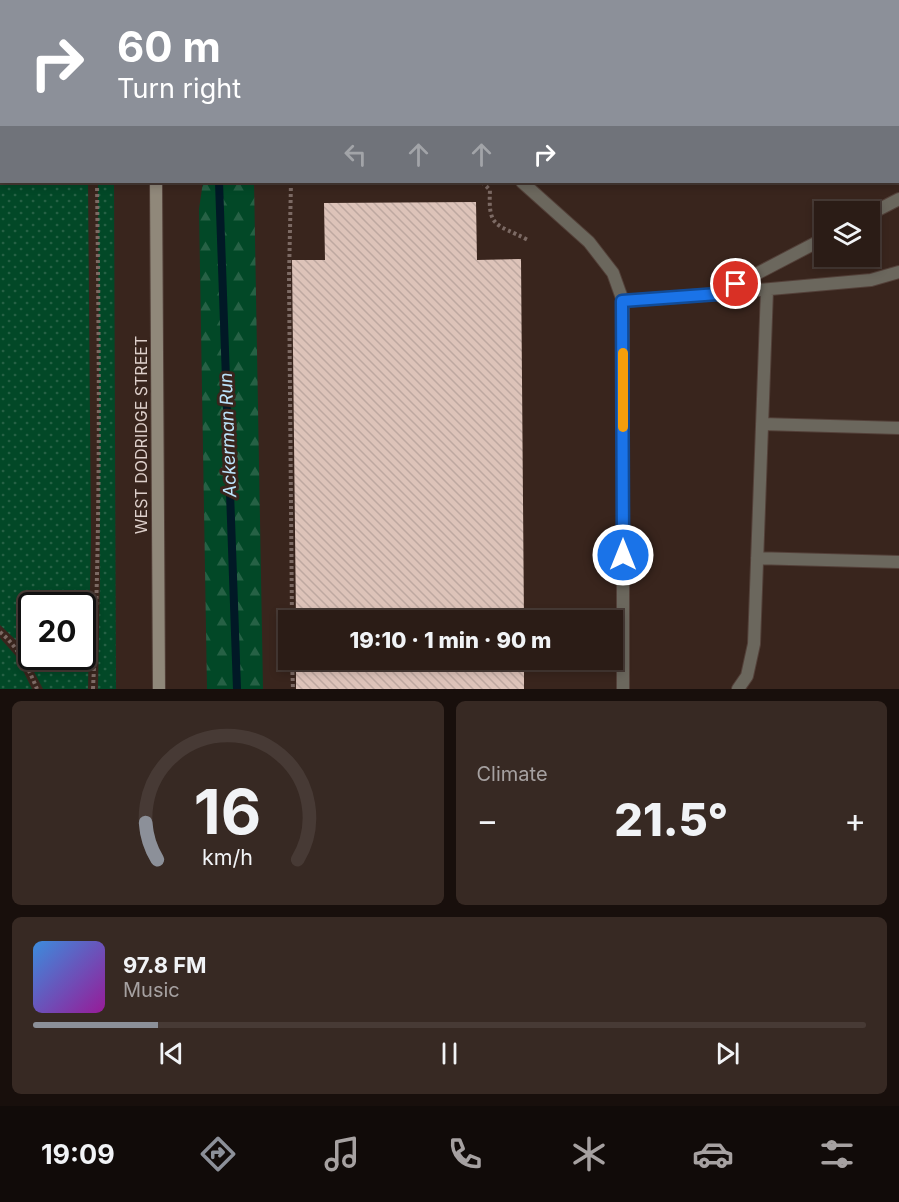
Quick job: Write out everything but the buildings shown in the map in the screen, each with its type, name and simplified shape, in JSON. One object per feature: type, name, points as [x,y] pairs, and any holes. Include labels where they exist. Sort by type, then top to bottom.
[{"type":"main road","name":"WEST DODRIDGE STREET","points":[[156,183],[159,689]]},
{"type":"lane","points":[[523,183],[589,242],[613,273],[622,301],[623,689]]},
{"type":"lane","points":[[880,209],[899,199]]},
{"type":"lane","points":[[718,294],[814,244]]},
{"type":"lane","points":[[622,301],[871,280],[899,272]]},
{"type":"lane","points":[[738,689],[747,676],[754,644],[767,290]]},
{"type":"lane","points":[[762,424],[899,428]]},
{"type":"lane","points":[[757,558],[899,562]]},
{"type":"path","points":[[93,689],[99,445],[97,183]]},
{"type":"path","points":[[291,183],[289,277],[292,610]]},
{"type":"path","points":[[483,183],[490,190],[489,213],[493,222],[528,240]]},
{"type":"path","points":[[0,632],[9,639],[28,666],[37,689]]},
{"type":"path","points":[[292,670],[292,689]]},
{"type":"green space","points":[[0,183],[88,183],[90,592],[18,592],[18,642],[0,625]]},
{"type":"green space","points":[[98,183],[114,183],[116,689],[98,689],[100,582]]},
{"type":"green space","points":[[203,183],[254,183],[263,689],[207,689],[199,209]]},
{"type":"green space","points":[[0,638],[16,656],[18,670],[23,670],[32,689],[0,689]]},
{"type":"green space","points":[[33,670],[88,670],[88,689],[43,689]]},
{"type":"waterway","name":"Ackerman Run","points":[[219,183],[237,689]]},
{"type":"slow traffic","points":[[623,353],[623,427]]},
{"type":"route","points":[[623,555],[622,301],[718,294],[736,284]]}]
